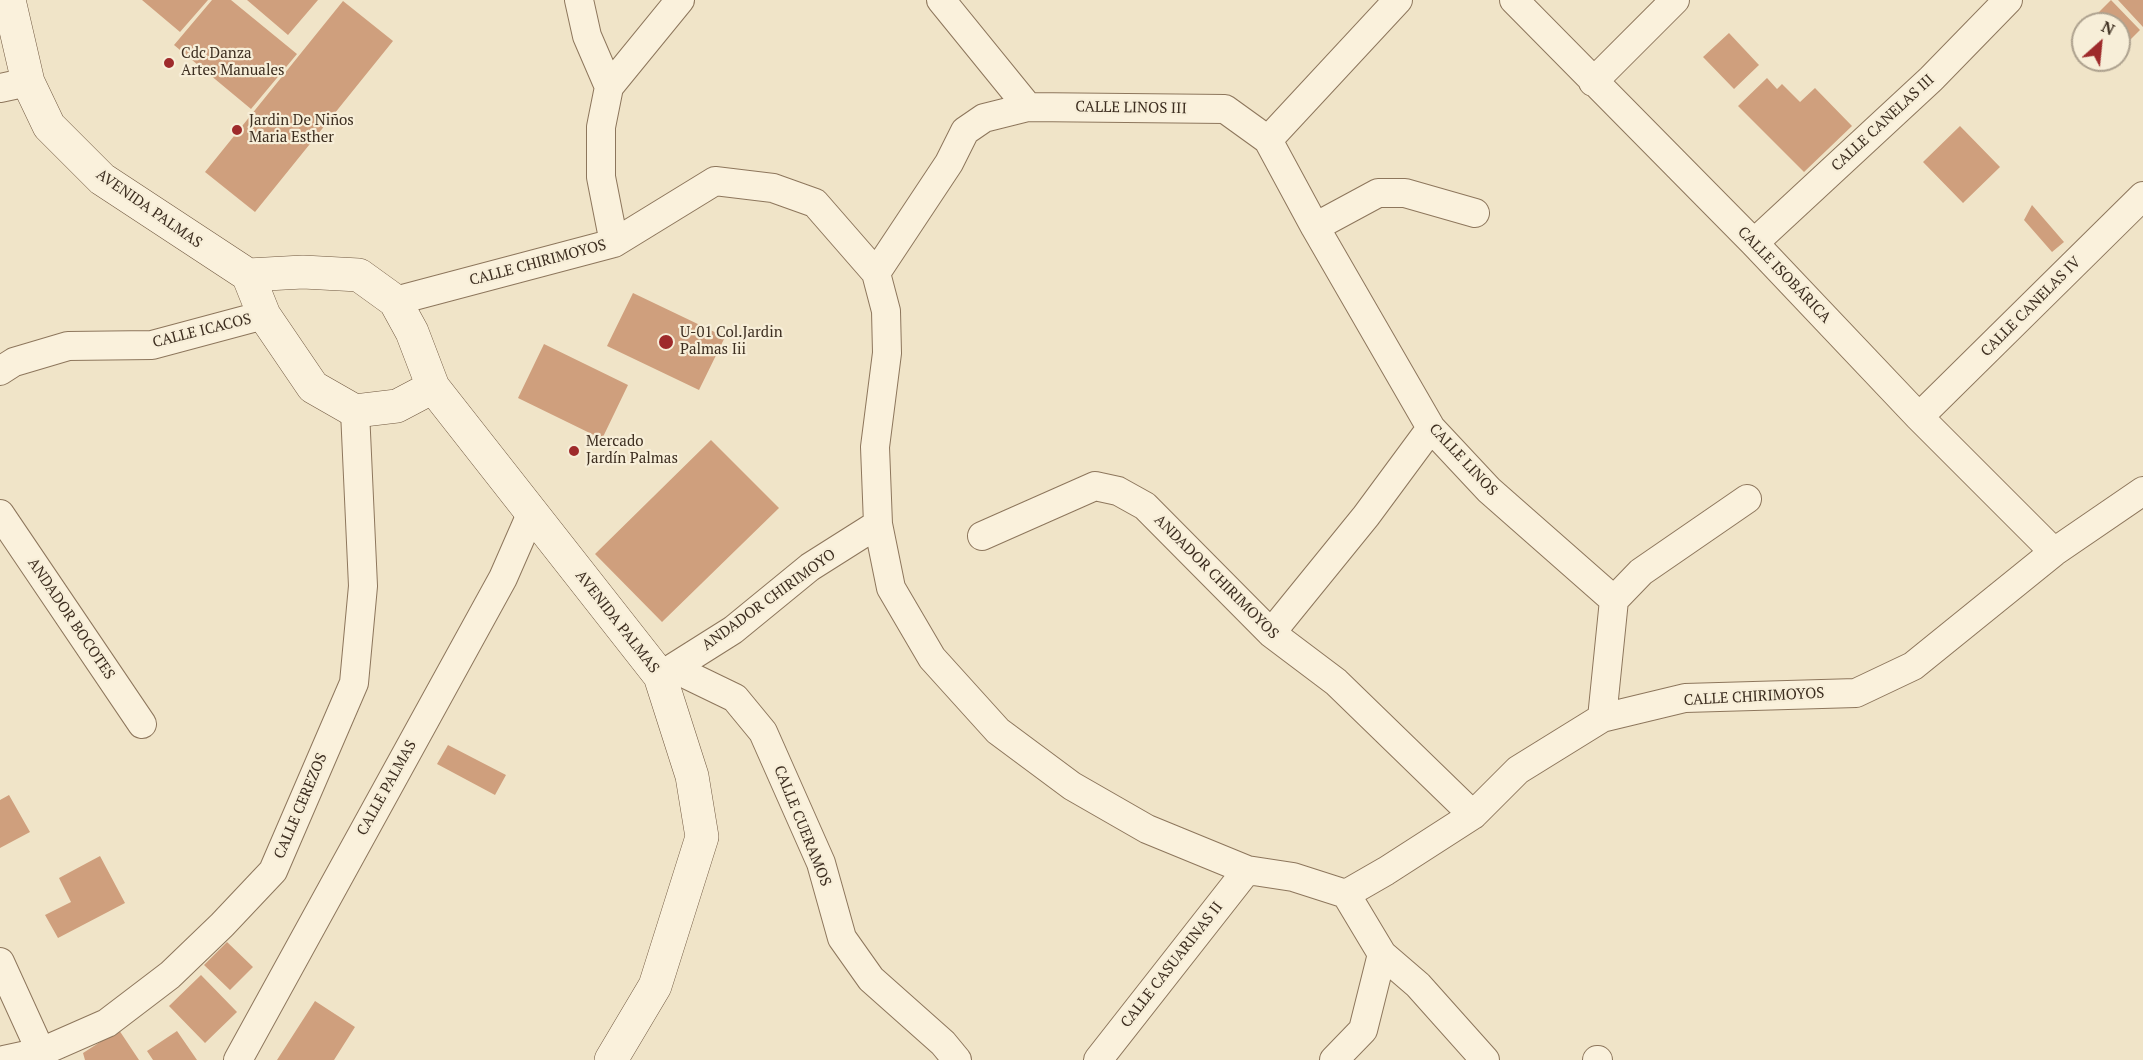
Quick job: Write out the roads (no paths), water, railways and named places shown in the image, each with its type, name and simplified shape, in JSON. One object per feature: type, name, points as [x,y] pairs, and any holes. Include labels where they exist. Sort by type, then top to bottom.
[{"type":"main road","name":"AVENIDA PALMAS","points":[[9,0],[14,85],[102,179],[248,275],[303,272],[359,275],[395,301],[412,332],[433,387],[531,514],[666,672],[692,776],[702,837],[655,986],[611,1060]]},
{"type":"main road","points":[[248,275],[264,315],[313,387],[355,411],[397,406],[433,387]]},
{"type":"street","points":[[579,0],[587,36],[609,87]]},
{"type":"street","points":[[614,243],[601,177],[601,127],[609,87],[680,0]]},
{"type":"street","points":[[1268,140],[1398,0]]},
{"type":"street","name":"CALLE ISOBÁRICA","points":[[1514,0],[1754,243],[1919,417],[2054,552]]},
{"type":"street","points":[[1593,82],[1675,0]]},
{"type":"street","name":"CALLE CANELAS III","points":[[1754,243],[1931,79],[2008,0]]},
{"type":"street","points":[[956,6],[1028,107]]},
{"type":"street","name":"CALLE LINOS III","points":[[876,273],[949,163],[965,131],[984,118],[1028,107],[1225,109],[1268,140]]},
{"type":"street","name":"CALLE LINOS","points":[[1268,140],[1315,227],[1431,428],[1489,490],[1614,600]]},
{"type":"street","name":"CALLE CHIRIMOYOS","points":[[395,301],[614,243],[715,181],[773,188],[815,202],[876,273],[886,311],[887,353],[875,447],[878,524],[891,588],[932,658],[998,731],[1072,786],[1147,829],[1247,870],[1293,877],[1346,894],[1473,815],[1518,770],[1602,718],[1686,698],[1856,693],[1913,666],[2054,552],[2143,491]]},
{"type":"street","points":[[1315,227],[1378,193],[1405,193],[1475,213]]},
{"type":"street","name":"CALLE CANELAS IV","points":[[1919,417],[2143,196]]},
{"type":"street","name":"CALLE ICACOS","points":[[5,360],[68,346],[152,345],[264,315]]},
{"type":"street","name":"CALLE CEREZOS","points":[[4,1060],[41,1052],[107,1023],[170,975],[273,871],[354,683],[363,586],[355,411]]},
{"type":"street","points":[[1270,633],[1366,516],[1431,428]]},
{"type":"street","name":"ANDADOR CHIRIMOYOS","points":[[981,536],[1095,486],[1118,491],[1145,506],[1270,633],[1336,682],[1473,815]]},
{"type":"street","points":[[1602,718],[1614,600],[1641,572],[1748,499]]},
{"type":"street","name":"ANDADOR BOCOTES","points":[[0,514],[142,724]]},
{"type":"street","name":"CALLE PALMAS","points":[[238,1060],[503,578],[531,514]]},
{"type":"street","name":"ANDADOR CHIRIMOYO","points":[[666,672],[733,630],[810,567],[878,524]]},
{"type":"street","name":"CALLE CUERAMOS","points":[[666,672],[735,698],[763,732],[821,863],[842,938],[871,979],[943,1043],[957,1060]]},
{"type":"street","name":"CALLE CASUARINAS II","points":[[1098,1060],[1247,870]]},
{"type":"street","points":[[1346,894],[1382,954],[1418,985],[1485,1060]]},
{"type":"street","points":[[1334,1060],[1363,1030],[1382,954]]},
{"type":"street","points":[[0,962],[41,1052]]},
{"type":"place","name":"Cdc Danza Artes Manuales","points":[[169,63]]},
{"type":"place","name":"Jardin De Niños Maria Esther","points":[[237,130]]},
{"type":"place","name":"U-01 Col.Jardin Palmas Iii","points":[[666,342]]},
{"type":"place","name":"Mercado Jardín Palmas","points":[[574,451]]}]
